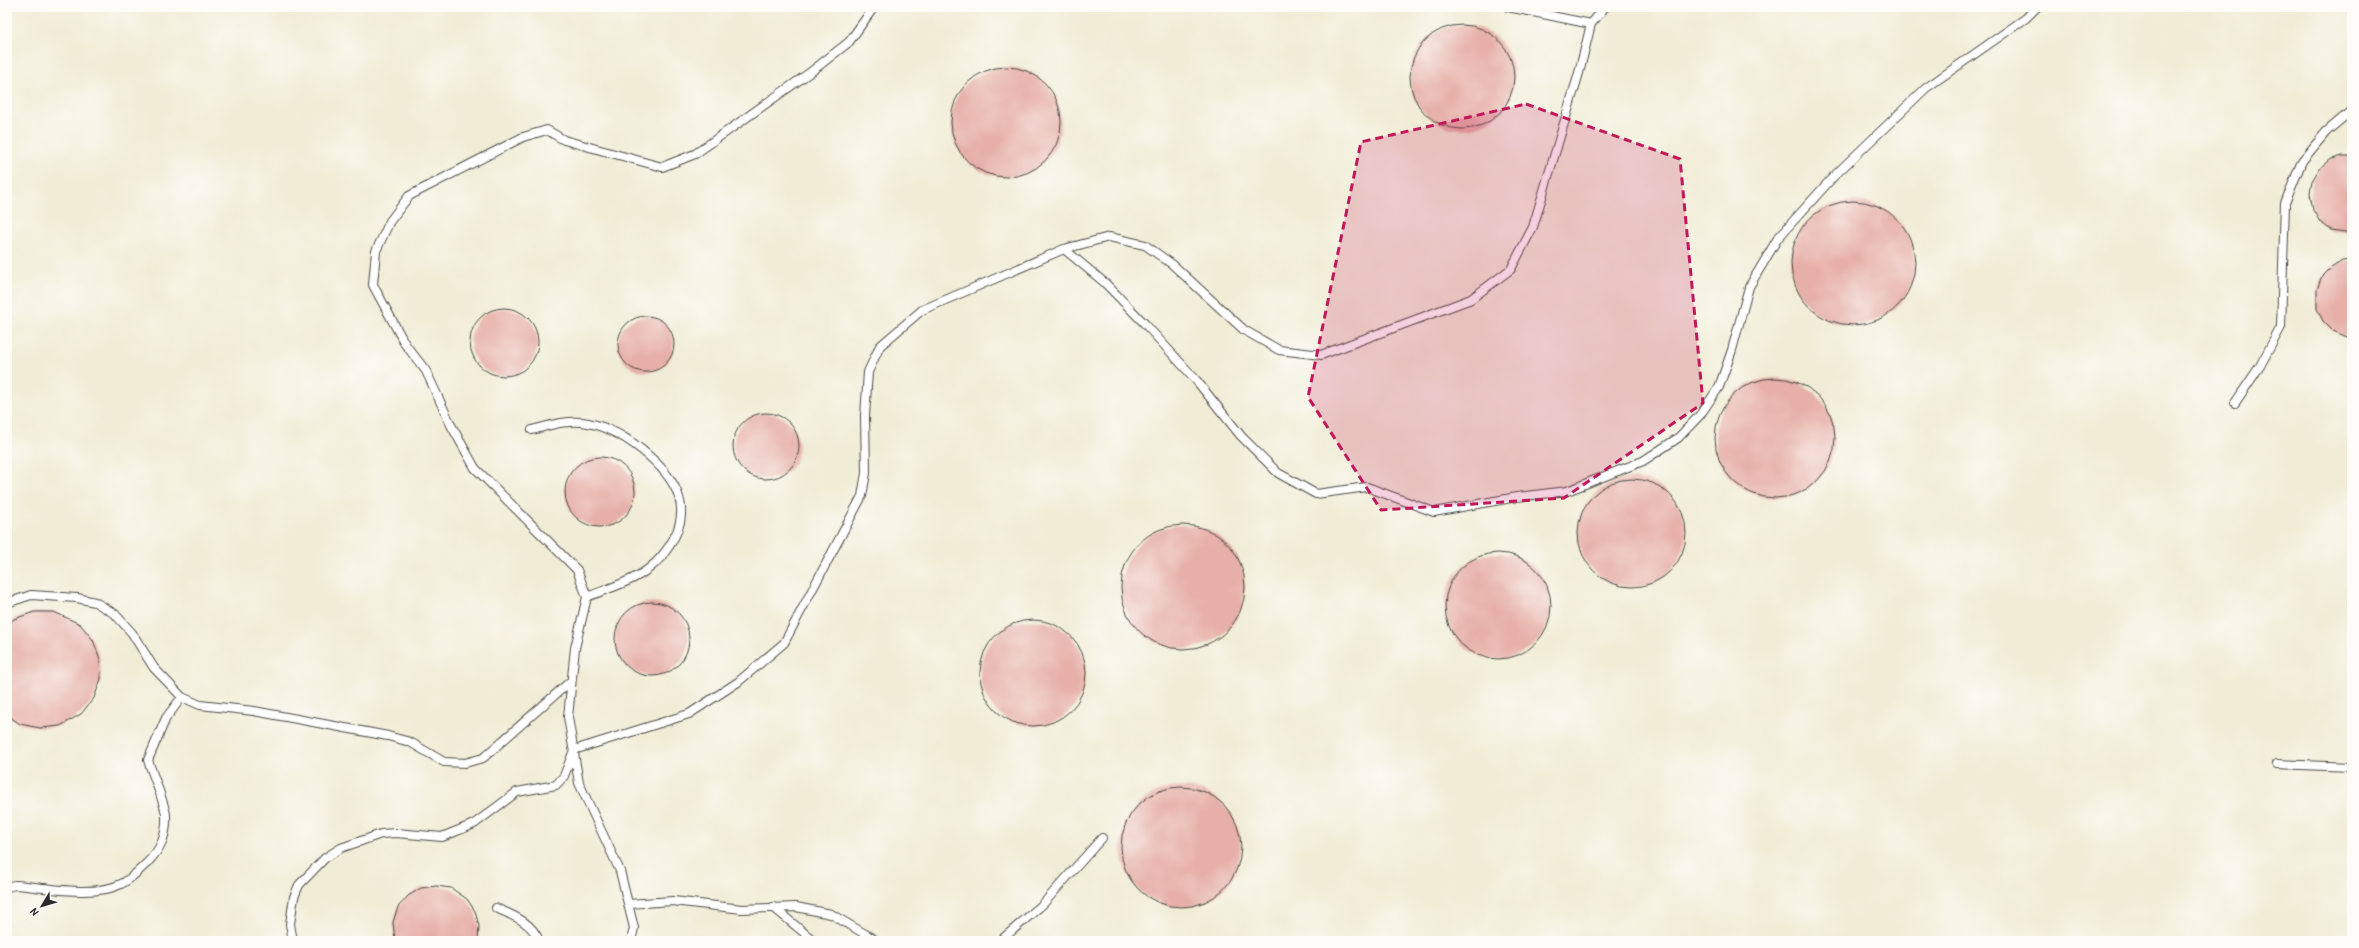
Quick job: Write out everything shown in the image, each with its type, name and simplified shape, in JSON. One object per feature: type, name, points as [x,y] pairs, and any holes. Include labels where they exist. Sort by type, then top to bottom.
[{"type":"lane","points":[[631,941],[634,928],[620,870],[579,783],[568,717],[575,648],[587,597],[577,570],[476,468],[451,425],[426,371],[405,344],[373,285],[376,251],[390,221],[409,196],[523,137],[547,130],[564,140],[662,167],[695,154],[849,42],[874,7]]},
{"type":"lane","points":[[1508,7],[1591,24]]},
{"type":"lane","points":[[574,750],[689,714],[738,682],[784,643],[862,496],[866,473],[865,416],[868,372],[880,346],[922,310],[1064,249],[1109,238],[1145,244],[1172,264],[1244,330],[1279,350],[1321,355],[1470,299],[1511,269],[1533,227],[1579,73],[1591,24],[1605,7]]},
{"type":"lane","points":[[1064,249],[1105,283],[1145,324],[1196,380],[1241,436],[1278,473],[1316,494],[1368,487],[1434,512],[1517,497],[1568,491],[1643,461],[1678,438],[1700,415],[1718,387],[1732,350],[1749,287],[1778,238],[1834,176],[1926,88],[2026,18],[2037,7]]},
{"type":"lane","points":[[2235,403],[2260,366],[2281,328],[2285,203],[2296,175],[2302,161],[2326,132],[2352,110]]},
{"type":"lane","points":[[532,430],[562,422],[587,423],[613,431],[634,443],[660,466],[674,483],[679,496],[682,516],[674,539],[661,558],[647,570],[634,577],[587,597]]},
{"type":"lane","points":[[7,603],[31,595],[76,598],[95,602],[115,614],[132,633],[154,668],[182,698],[200,704],[254,711],[388,736],[410,742],[444,762],[465,763],[488,754],[572,680]]},
{"type":"lane","points":[[7,887],[15,885],[74,890],[99,889],[121,885],[152,858],[163,844],[166,830],[166,812],[148,760],[166,718],[182,698]]},
{"type":"lane","points":[[293,941],[290,924],[294,897],[303,881],[324,858],[341,848],[381,834],[396,833],[442,837],[474,824],[517,792],[556,785],[564,776],[574,750]]},
{"type":"lane","points":[[2277,764],[2352,767]]},
{"type":"lane","points":[[1000,941],[1043,904],[1102,838]]},
{"type":"lane","points":[[628,904],[673,901],[742,909],[796,907],[831,914],[877,941]]},
{"type":"lane","points":[[496,908],[521,919],[536,932],[539,941]]},
{"type":"lane","points":[[773,908],[814,941]]},
{"type":"highlighted area","points":[[1526,104],[1680,159],[1703,403],[1564,498],[1381,510],[1308,397],[1361,142]]},
{"type":"building","points":[[1462,25],[1482,29],[1499,40],[1510,57],[1514,77],[1510,97],[1499,114],[1482,125],[1462,129],[1442,125],[1425,114],[1414,97],[1410,77],[1414,57],[1425,40],[1442,29]]},
{"type":"building","points":[[1006,67],[1027,71],[1037,76],[1045,83],[1052,91],[1057,101],[1061,122],[1057,143],[1052,153],[1045,161],[1037,168],[1027,173],[1006,177],[985,173],[975,168],[967,161],[960,153],[955,143],[951,122],[955,101],[960,91],[967,83],[975,76],[985,71]]},
{"type":"building","points":[[2342,156],[2352,156],[2352,233],[2331,230],[2320,222],[2313,210],[2310,194],[2312,181],[2319,169],[2329,160]]},
{"type":"building","points":[[1859,201],[1877,205],[1888,211],[1901,223],[1911,239],[1915,263],[1911,287],[1905,298],[1893,311],[1871,323],[1847,325],[1829,321],[1818,315],[1805,303],[1793,281],[1791,257],[1795,239],[1801,228],[1813,215],[1835,203]]},
{"type":"building","points":[[2352,260],[2352,339],[2333,331],[2323,321],[2317,309],[2317,290],[2321,278],[2331,268],[2342,261]]},
{"type":"building","points":[[504,308],[517,311],[528,318],[535,329],[538,342],[535,355],[528,366],[517,373],[504,376],[491,373],[480,366],[473,355],[470,342],[473,329],[480,318],[491,311]]},
{"type":"building","points":[[640,316],[652,316],[666,324],[674,338],[672,355],[666,364],[652,372],[640,372],[630,367],[623,360],[618,350],[618,338],[623,328],[630,321]]},
{"type":"building","points":[[1775,378],[1787,379],[1798,383],[1808,388],[1817,396],[1825,405],[1830,415],[1834,426],[1834,450],[1830,461],[1825,471],[1817,480],[1808,488],[1798,493],[1787,497],[1775,498],[1763,497],[1752,493],[1742,488],[1733,480],[1725,471],[1720,461],[1716,450],[1715,438],[1716,426],[1720,415],[1725,405],[1733,396],[1742,388],[1752,383],[1763,379]]},
{"type":"building","points":[[766,413],[779,415],[794,428],[797,433],[799,446],[797,459],[784,474],[779,477],[766,479],[753,477],[738,464],[735,459],[733,446],[735,433],[748,418],[753,415]]},
{"type":"building","points":[[593,457],[607,457],[620,463],[629,472],[633,478],[635,492],[633,506],[625,517],[614,525],[607,527],[593,527],[586,525],[575,517],[567,506],[565,499],[565,485],[567,478],[575,467],[586,459]]},
{"type":"building","points":[[1632,479],[1653,483],[1670,495],[1682,512],[1686,533],[1682,554],[1670,571],[1653,583],[1632,587],[1611,583],[1594,571],[1582,554],[1578,533],[1582,512],[1594,495],[1611,483]]},
{"type":"building","points":[[1183,525],[1195,526],[1207,530],[1227,543],[1240,563],[1244,575],[1244,599],[1240,611],[1227,631],[1207,644],[1195,648],[1183,649],[1171,648],[1159,644],[1139,631],[1126,611],[1122,599],[1121,587],[1122,575],[1126,563],[1139,543],[1159,530],[1171,526]]},
{"type":"building","points":[[1498,553],[1518,557],[1536,568],[1547,586],[1551,606],[1547,626],[1536,644],[1518,655],[1498,659],[1478,655],[1460,644],[1449,626],[1445,606],[1449,586],[1460,568],[1478,557]]},
{"type":"building","points":[[652,602],[666,605],[678,613],[686,625],[689,639],[686,653],[678,665],[666,673],[652,676],[638,673],[626,665],[618,653],[615,639],[618,625],[626,613],[638,605]]},
{"type":"building","points":[[34,612],[54,612],[80,624],[93,640],[100,659],[101,679],[94,698],[81,714],[60,726],[40,728],[20,724],[7,715],[7,625],[14,619]]},
{"type":"building","points":[[1033,620],[1053,624],[1070,636],[1082,653],[1086,673],[1082,693],[1070,710],[1053,722],[1033,726],[1013,722],[996,710],[984,693],[980,673],[984,653],[996,636],[1013,624]]},
{"type":"building","points":[[1181,787],[1193,788],[1204,792],[1214,797],[1223,805],[1231,814],[1236,824],[1240,835],[1240,859],[1236,870],[1231,880],[1223,889],[1214,897],[1204,902],[1193,906],[1181,907],[1169,906],[1158,902],[1148,897],[1139,889],[1131,880],[1126,870],[1122,859],[1121,847],[1122,835],[1126,824],[1131,814],[1139,805],[1148,797],[1158,792],[1169,788]]},
{"type":"building","points":[[436,886],[451,888],[467,899],[475,911],[479,926],[478,941],[395,941],[393,922],[398,907],[408,896],[421,888]]}]
